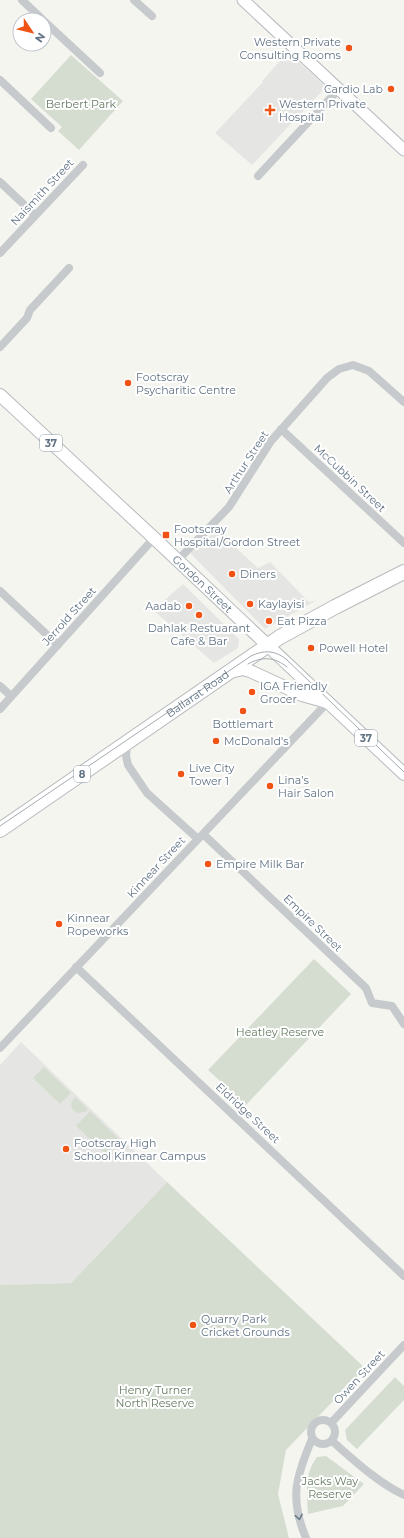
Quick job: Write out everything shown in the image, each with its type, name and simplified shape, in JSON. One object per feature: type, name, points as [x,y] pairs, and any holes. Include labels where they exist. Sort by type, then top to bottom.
[{"type":"highway","name":"Ballarat Road","points":[[0,830],[268,646],[318,616],[403,574]]},
{"type":"main road","name":"Gordon Street","points":[[0,395],[178,560],[404,774]]},
{"type":"main road","points":[[229,672],[248,670],[302,695],[328,702]]},
{"type":"street","points":[[22,0],[35,12]]},
{"type":"street","points":[[134,0],[152,16]]},
{"type":"street","points":[[243,0],[404,150]]},
{"type":"street","points":[[52,28],[100,73]]},
{"type":"street","points":[[0,80],[51,128]]},
{"type":"street","points":[[258,176],[339,90]]},
{"type":"street","name":"Naismith Street","points":[[0,253],[83,164]]},
{"type":"street","points":[[0,182],[35,215]]},
{"type":"street","points":[[0,347],[27,318],[30,310],[69,268]]},
{"type":"street","name":"Arthur Street","points":[[178,560],[229,507],[271,441],[281,429],[327,378],[339,369],[353,365],[370,371],[404,402]]},
{"type":"street","name":"McCubbin Street","points":[[281,429],[404,543]]},
{"type":"street","name":"Jerrold Street","points":[[0,709],[154,538]]},
{"type":"street","points":[[0,591],[58,645]]},
{"type":"street","points":[[0,686],[11,696]]},
{"type":"street","name":"Kinnear Street","points":[[0,1048],[328,702]]},
{"type":"street","points":[[131,741],[127,746],[126,756],[128,765],[147,793],[201,836]]},
{"type":"street","points":[[108,756],[113,756],[128,765]]},
{"type":"street","name":"Empire Street","points":[[201,836],[366,988],[372,1003],[392,1006],[404,1024]]},
{"type":"street","name":"Eldridge Street","points":[[76,967],[404,1276]]},
{"type":"street","name":"Owen Street","points":[[331,1423],[404,1345]]},
{"type":"street","points":[[306,1538],[299,1521],[296,1486],[301,1465],[312,1439],[311,1429],[316,1422],[324,1420],[331,1423],[335,1431],[332,1441],[320,1445],[312,1439]]},
{"type":"street","points":[[332,1441],[361,1467],[391,1489],[404,1495]]},
{"type":"shaded area","name":"Western Private Hospital","points":[[288,52],[326,87],[252,165],[215,133],[263,82],[262,81]]},
{"type":"shaded area","points":[[217,530],[258,568],[270,562],[309,602],[317,600],[265,629],[190,553]]},
{"type":"shaded area","points":[[183,584],[239,639],[238,648],[214,663],[153,610]]},
{"type":"shaded area","name":"Footscray High School Kinnear Campus","points":[[21,1042],[167,1182],[71,1283],[0,1285],[0,1065]]},
{"type":"green space","name":"Berbert Park","points":[[71,55],[123,101],[79,150],[58,131],[62,127],[31,99]]},
{"type":"green space","name":"Heatley Reserve","points":[[314,959],[351,994],[246,1105],[208,1070]]},
{"type":"green space","points":[[44,1067],[71,1093],[60,1104],[33,1078]]},
{"type":"green space","points":[[75,1097],[88,1109],[85,1112],[77,1113],[72,1109],[71,1103]]},
{"type":"green space","points":[[90,1111],[120,1140],[106,1154],[76,1126]]},
{"type":"green space","name":"Henry Turner North Reserve","points":[[167,1182],[365,1368],[286,1450],[278,1494],[289,1538],[0,1538],[0,1285],[71,1283]]},
{"type":"green space","points":[[395,1377],[404,1386],[404,1400],[357,1449],[347,1440],[345,1430]]},
{"type":"green space","name":"Jacks Way Reserve","points":[[326,1456],[364,1484],[343,1506],[308,1514],[307,1484],[310,1470],[317,1457]]},
{"type":"tram line","points":[[0,826],[251,656],[265,652],[277,654],[286,659],[404,772]]},
{"type":"tram line","points":[[248,664],[253,661],[268,659],[278,661],[287,667]]},
{"type":"place","name":"Western Private Consulting Rooms","points":[[349,48]]},
{"type":"place","name":"Cardio Lab","points":[[391,89]]},
{"type":"place","name":"Western Private Hospital","points":[[270,110]]},
{"type":"place","name":"Footscray Psycharitic Centre","points":[[128,383]]},
{"type":"place","name":"Footscray Hospital/Gordon Street","points":[[166,535]]},
{"type":"place","name":"Diners","points":[[232,574]]},
{"type":"place","name":"Kaylayisi","points":[[250,604]]},
{"type":"place","name":"Aadab","points":[[189,606]]},
{"type":"place","name":"Dahlak Restuarant Cafe & Bar","points":[[199,615]]},
{"type":"place","name":"Eat Pizza","points":[[269,621]]},
{"type":"place","name":"Powell Hotel","points":[[311,648]]},
{"type":"place","name":"IGA Friendly Grocer","points":[[252,692]]},
{"type":"place","name":"Bottlemart","points":[[243,711]]},
{"type":"place","name":"McDonald's","points":[[216,741]]},
{"type":"place","name":"Live City Tower 1","points":[[181,774]]},
{"type":"place","name":"Lina’s Hair Salon","points":[[270,786]]},
{"type":"place","name":"Empire Milk Bar","points":[[208,864]]},
{"type":"place","name":"Kinnear Ropeworks","points":[[59,924]]},
{"type":"place","name":"Footscray High School Kinnear Campus","points":[[66,1149]]},
{"type":"place","name":"Quarry Park Cricket Grounds","points":[[193,1325]]}]
